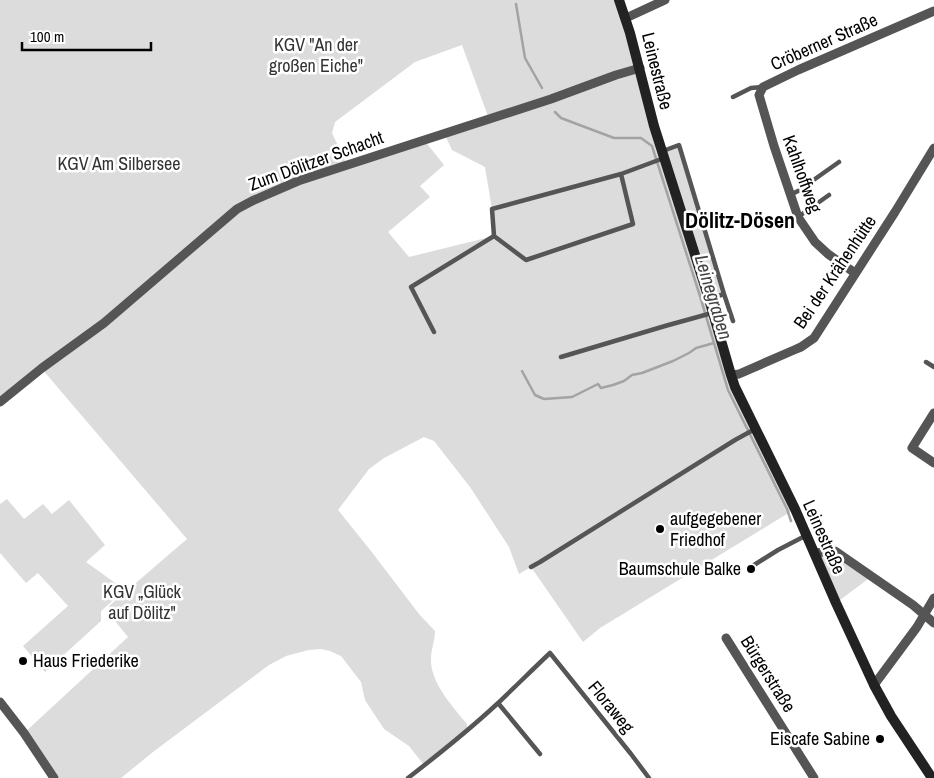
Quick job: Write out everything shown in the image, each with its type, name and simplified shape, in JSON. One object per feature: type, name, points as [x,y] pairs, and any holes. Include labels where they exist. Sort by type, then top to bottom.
[{"type":"main road","name":"Leinestraße","points":[[619,0],[640,68],[660,157],[686,224],[709,299],[708,314],[735,387],[754,430],[807,536],[874,685],[891,716],[932,778]]},
{"type":"street","points":[[626,18],[666,0]]},
{"type":"street","name":"Cröberner Straße","points":[[761,91],[816,62],[934,11]]},
{"type":"street","name":"Zum Dölitzer Schacht","points":[[0,402],[42,368],[104,323],[236,209],[298,181],[552,99],[640,68]]},
{"type":"street","name":"Kahlhoffweg","points":[[761,91],[774,146],[798,217],[815,242],[828,254],[855,273]]},
{"type":"street","name":"Bei der Krähenhütte","points":[[731,375],[739,374],[794,350],[814,338],[934,148]]},
{"type":"street","points":[[934,413],[912,448],[934,463]]},
{"type":"street","points":[[814,553],[835,551],[913,605],[934,622]]},
{"type":"street","points":[[874,685],[917,627],[934,598]]},
{"type":"street","name":"Bürgerstraße","points":[[726,638],[814,778]]},
{"type":"street","points":[[0,702],[24,733],[54,778]]},
{"type":"lane","points":[[734,96],[751,88],[761,91]]},
{"type":"lane","points":[[621,174],[633,224],[526,260],[494,236],[492,209],[621,174],[660,157],[679,145],[733,321]]},
{"type":"lane","points":[[790,196],[839,162]]},
{"type":"lane","points":[[798,217],[829,194]]},
{"type":"lane","points":[[686,224],[701,219]]},
{"type":"lane","points":[[434,332],[411,287],[494,236]]},
{"type":"lane","points":[[709,299],[724,294]]},
{"type":"lane","points":[[561,357],[708,314]]},
{"type":"lane","points":[[926,362],[934,367]]},
{"type":"lane","points":[[531,567],[754,430]]},
{"type":"lane","points":[[754,565],[778,550],[807,536]]},
{"type":"lane","name":"Floraweg","points":[[498,702],[550,653],[648,778]]},
{"type":"lane","points":[[408,778],[498,702],[540,754]]},
{"type":"green space","points":[[0,0],[619,0],[662,151],[679,145],[724,294],[709,298],[731,375],[795,509],[600,628],[583,642],[531,567],[519,574],[509,547],[470,487],[434,441],[424,437],[384,458],[369,469],[338,510],[419,614],[435,631],[431,659],[434,676],[443,694],[467,724],[467,730],[424,765],[409,746],[384,729],[365,700],[361,682],[341,656],[321,649],[309,650],[286,656],[269,665],[121,778],[54,778],[24,733],[128,637],[111,616],[109,606],[187,539],[42,369],[0,402]],"holes":[[[462,45],[489,119],[444,133],[452,150],[485,167],[492,209],[494,236],[409,257],[388,232],[430,197],[420,186],[444,165],[424,140],[347,165],[332,133],[335,122],[415,62]]]},
{"type":"green space","points":[[7,499],[24,519],[43,504],[52,514],[69,500],[105,545],[86,562],[125,590],[101,611],[101,621],[45,672],[23,646],[68,606],[38,573],[26,583],[0,553],[0,504]]},
{"type":"green space","points":[[835,551],[872,576],[836,603],[814,553]]},
{"type":"waterway","name":"Leinegraben","points":[[516,4],[525,58],[542,88]]},
{"type":"waterway","name":"Leinegraben","points":[[555,112],[561,118],[614,138],[641,138],[652,146],[728,390],[787,509],[791,521]]},
{"type":"waterway","points":[[522,371],[535,395],[544,399],[572,397],[598,384],[601,388],[624,381],[632,375],[673,361],[696,348],[714,343]]},
{"type":"place","name":"aufgegebener Friedhof","points":[[660,529]]},
{"type":"place","name":"Baumschule Balke","points":[[751,569]]},
{"type":"place","name":"Haus Friederike","points":[[23,661]]},
{"type":"place","name":"Eiscafe Sabine","points":[[880,739]]},
{"type":"district","name":"Dölitz-Dösen","points":[[740,220]]},
{"type":"park label","name":"KGV \"An der großen Eiche\"","points":[[316,55]]},
{"type":"park label","name":"KGV Am Silbersee","points":[[119,164]]},
{"type":"park label","name":"KGV „Glück auf Dölitz\"","points":[[142,602]]}]
